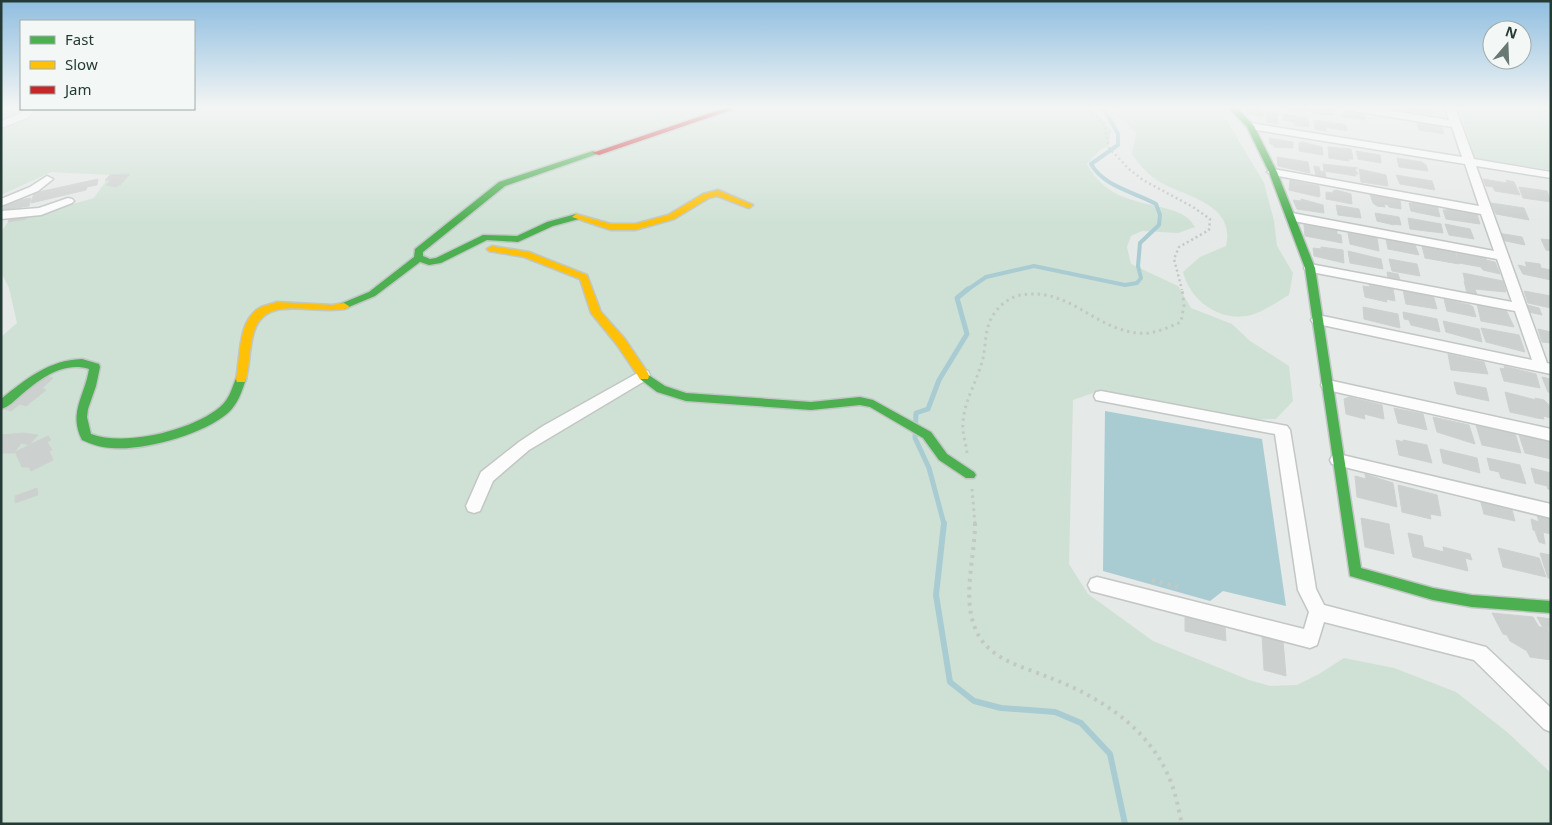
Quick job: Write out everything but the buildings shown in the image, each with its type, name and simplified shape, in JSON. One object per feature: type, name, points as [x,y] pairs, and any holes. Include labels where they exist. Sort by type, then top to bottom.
[{"type":"street","points":[[419,258],[418,251],[502,184],[619,146]]},
{"type":"street","points":[[1260,146],[1274,172],[1310,268],[1354,572],[1432,594],[1472,601],[1551,607]]},
{"type":"street","points":[[1369,146],[1551,175]]},
{"type":"street","points":[[1463,146],[1520,308],[1546,368]]},
{"type":"street","points":[[1274,172],[1486,211]]},
{"type":"street","points":[[1,203],[34,189],[47,179]]},
{"type":"street","points":[[419,258],[429,262],[438,261],[486,237],[518,239],[550,224],[577,218],[611,227],[635,227],[671,217],[706,196],[718,193],[749,205]]},
{"type":"street","points":[[1,215],[41,211],[68,201]]},
{"type":"street","points":[[1292,217],[1502,256]]},
{"type":"street","points":[[458,252],[503,249],[584,277],[588,284],[596,314],[621,342],[636,368],[651,384],[667,392],[686,397],[811,406],[860,401],[873,404],[927,435],[943,457],[970,475]]},
{"type":"street","points":[[1,405],[52,369],[65,363],[82,362],[95,368],[96,378],[79,411],[81,426],[86,436],[106,444],[122,446],[188,430],[210,421],[219,414],[226,408],[240,386],[246,354],[247,332],[249,322],[254,315],[279,303],[330,309],[349,305],[367,297],[419,258]]},
{"type":"street","points":[[1310,268],[1520,308]]},
{"type":"street","points":[[1318,320],[1546,368]]},
{"type":"street","points":[[474,506],[487,477],[518,452],[548,430],[643,375]]},
{"type":"street","points":[[1328,385],[1551,435]]},
{"type":"street","points":[[1098,585],[1310,639],[1318,612],[1307,590],[1282,430],[1101,396]]},
{"type":"street","points":[[1338,460],[1551,511]]},
{"type":"street","points":[[1318,612],[1479,653],[1551,722]]},
{"type":"path","points":[[1108,146],[1131,172],[1192,204],[1210,219],[1209,230],[1179,247],[1174,258],[1183,298],[1184,314],[1181,322],[1156,331],[1140,333],[1121,330],[1107,324],[1073,303],[1060,298],[1032,293],[1009,299],[998,307],[990,320],[982,361],[964,415],[963,426],[975,506],[976,534],[968,599],[969,610],[984,645],[1000,658],[1056,680],[1110,709],[1129,722],[1159,757],[1172,782],[1179,801],[1182,824]]},
{"type":"green space","points":[[1,146],[1108,146],[1100,150],[1087,164],[1099,181],[1113,192],[1129,199],[1175,211],[1187,217],[1195,227],[1178,233],[1142,231],[1131,236],[1127,247],[1131,264],[1178,286],[1191,308],[1232,324],[1250,341],[1289,366],[1293,401],[1276,419],[1232,420],[1099,391],[1073,400],[1069,564],[1088,594],[1153,641],[1249,680],[1270,686],[1297,685],[1344,658],[1394,668],[1456,692],[1507,732],[1551,773],[1551,824],[1,824],[1,337],[17,323],[9,288],[1,272],[1,232],[8,222],[94,198],[110,175],[51,172],[1,195]]},
{"type":"green space","points":[[1134,146],[1242,146],[1264,183],[1274,221],[1277,246],[1293,273],[1289,295],[1261,311],[1240,317],[1218,313],[1200,300],[1192,292],[1183,272],[1200,257],[1226,246],[1227,232],[1224,220],[1206,204],[1160,182],[1141,166],[1132,154]]},
{"type":"green space","points":[[1471,146],[1551,146],[1551,170],[1475,158]]},
{"type":"water","points":[[1105,411],[1262,439],[1286,606],[1223,591],[1210,601],[1103,571]]},
{"type":"waterway","points":[[967,290],[986,277],[1034,266],[1125,285],[1137,283],[1141,278],[1138,266],[1140,243],[1159,225],[1160,215],[1156,204],[1112,184],[1097,172],[1091,164],[1117,146]]},
{"type":"waterway","points":[[944,524],[929,468],[915,438],[916,413],[928,409],[939,380],[967,334],[957,298],[968,289]]},
{"type":"waterway","points":[[944,524],[936,595],[950,682],[974,701],[1001,708],[1055,712],[1081,723],[1110,754],[1125,824]]},
{"type":"traffic: fast","points":[[1260,146],[1273,172],[1310,268],[1355,572],[1433,594],[1472,601],[1551,607]]},
{"type":"traffic: fast","points":[[576,217],[550,224],[518,239],[486,237],[438,261],[429,262],[419,258],[418,251],[502,184],[596,153]]},
{"type":"traffic: fast","points":[[344,306],[372,294],[419,258]]},
{"type":"traffic: fast","points":[[1,405],[45,372],[69,363],[82,363],[95,367],[91,386],[82,409],[82,426],[86,437],[108,443],[128,443],[173,434],[216,416],[230,402],[241,379]]},
{"type":"traffic: fast","points":[[644,376],[661,389],[686,397],[811,406],[860,401],[873,404],[927,435],[943,457],[970,475]]},
{"type":"traffic: slow","points":[[576,217],[611,227],[635,227],[671,217],[706,196],[718,193],[749,205]]},
{"type":"traffic: slow","points":[[492,249],[526,254],[584,277],[596,313],[621,342],[644,376]]},
{"type":"traffic: slow","points":[[241,379],[249,330],[256,317],[265,309],[290,305],[318,308],[344,306]]},
{"type":"traffic: jam","points":[[596,153],[619,146]]}]
